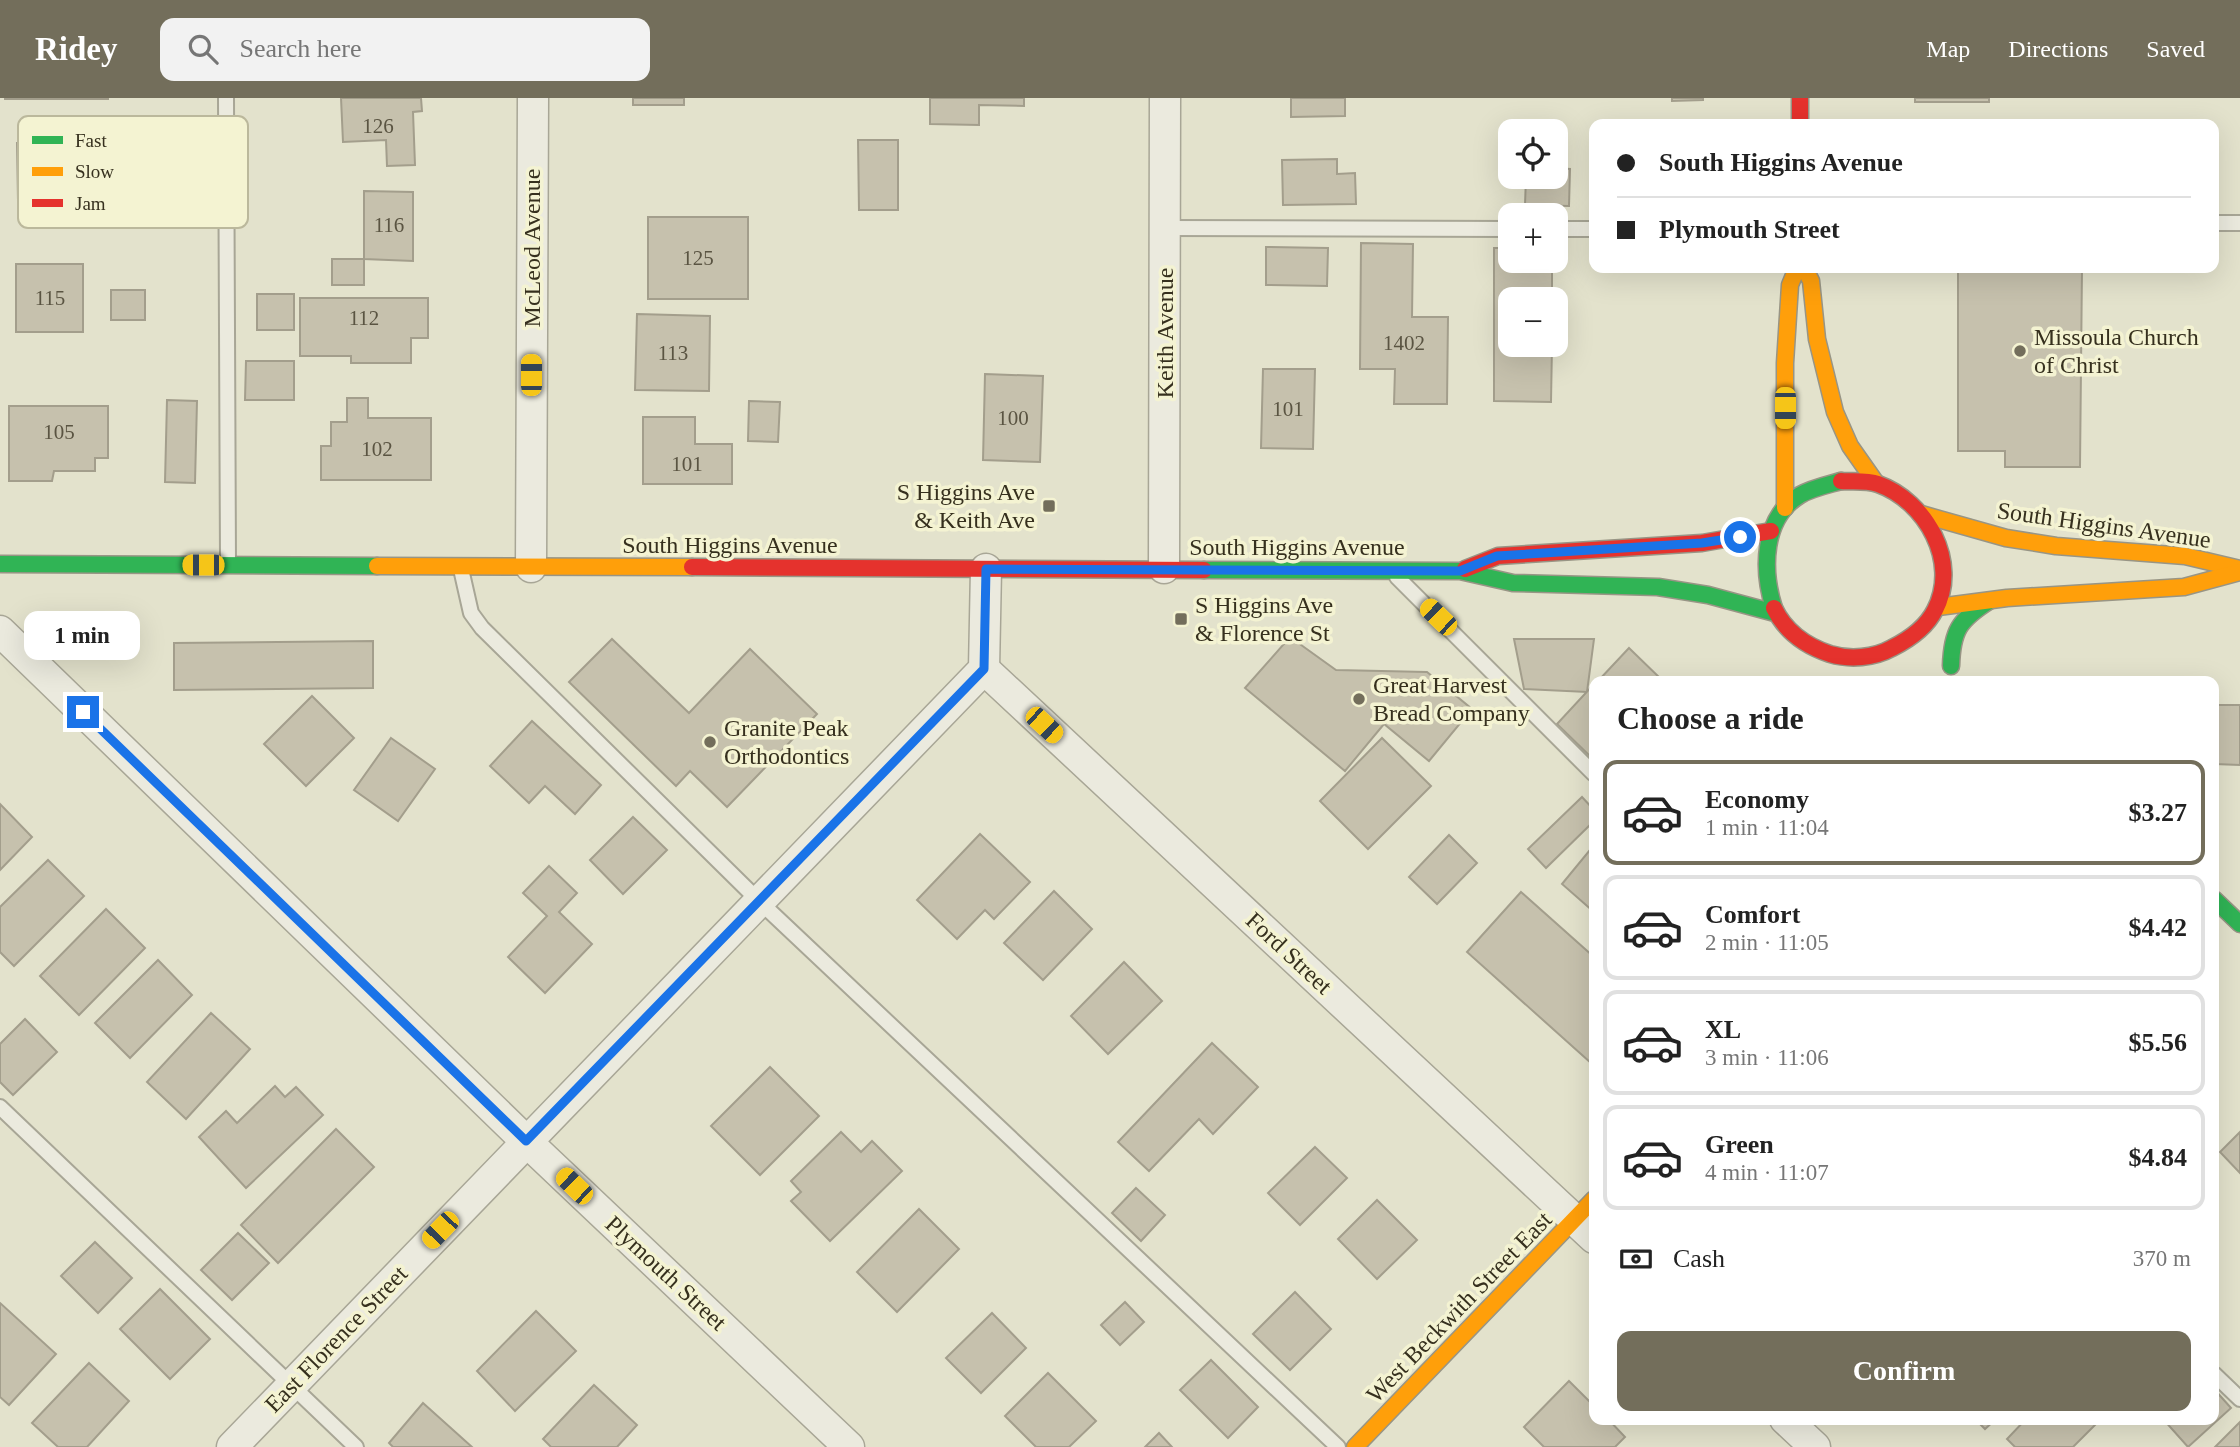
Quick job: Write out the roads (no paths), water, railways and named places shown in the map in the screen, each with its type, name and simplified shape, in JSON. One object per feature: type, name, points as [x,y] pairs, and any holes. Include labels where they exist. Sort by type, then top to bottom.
[{"type":"main road","points":[[1800,98],[1800,119]]},
{"type":"main road","points":[[1785,508],[1784,363],[1790,285],[1795,273]]},
{"type":"main road","points":[[1807,273],[1811,281],[1817,339],[1835,412],[1850,446],[1876,483]]},
{"type":"main road","points":[[1841,481],[1876,483],[1907,500],[1921,514],[1935,538],[1943,561],[1943,585],[1935,612],[1913,636],[1889,652],[1861,658],[1839,657],[1815,650],[1792,634],[1775,613],[1768,585],[1767,557],[1771,531],[1785,508],[1799,495],[1841,481]]},
{"type":"main road","name":"South Higgins Avenue","points":[[1921,514],[2006,538],[2056,547],[2185,556],[2240,571]]},
{"type":"main road","name":"South Higgins Avenue","points":[[1460,571],[1497,556],[1702,543],[1771,531]]},
{"type":"main road","name":"South Higgins Avenue","points":[[0,564],[1164,568],[1230,572],[1460,571],[1513,583],[1658,587],[1708,595],[1775,613]]},
{"type":"main road","name":"South Higgins Avenue","points":[[1935,612],[1989,601],[2184,587],[2240,571]]},
{"type":"main road","points":[[1954,673],[1951,642],[1957,627],[1974,610],[1989,601]]},
{"type":"main road","points":[[1935,612],[1954,673]]},
{"type":"main road","points":[[1839,657],[1861,672]]},
{"type":"main road","points":[[2219,903],[2240,924]]},
{"type":"main road","name":"West Beckwith Street East","points":[[1355,1447],[1588,1219]]},
{"type":"street","name":"McLeod Avenue","points":[[531,567],[533,98]]},
{"type":"street","name":"Keith Avenue","points":[[1164,568],[1166,98]]},
{"type":"street","points":[[984,669],[986,569]]},
{"type":"street","name":"Plymouth Street","points":[[0,631],[526,1141],[849,1447]]},
{"type":"street","name":"East Florence Street","points":[[232,1447],[984,669]]},
{"type":"street","name":"Ford Street","points":[[984,669],[1588,1219]]},
{"type":"street","points":[[1792,1425],[1815,1447]]},
{"type":"lane","points":[[226,98],[226,116]]},
{"type":"lane","points":[[2219,223],[2240,223]]},
{"type":"lane","points":[[227,228],[228,565]]},
{"type":"lane","points":[[1165,228],[1498,229]]},
{"type":"lane","points":[[1568,229],[1589,229]]},
{"type":"lane","points":[[461,566],[471,612],[482,628],[759,901],[1338,1447]]},
{"type":"lane","points":[[1392,571],[1589,769]]},
{"type":"lane","points":[[0,1107],[356,1447]]},
{"type":"lane","points":[[2219,1379],[2240,1399]]},
{"type":"place","name":"Missoula Church of Christ","points":[[2020,351]]},
{"type":"place","name":"S Higgins Ave & Keith Ave","points":[[1049,506]]},
{"type":"place","name":"S Higgins Ave & Florence St","points":[[1181,619]]},
{"type":"place","name":"Great Harvest Bread Company","points":[[1359,699]]},
{"type":"place","name":"Granite Peak Orthodontics","points":[[710,742]]}]
